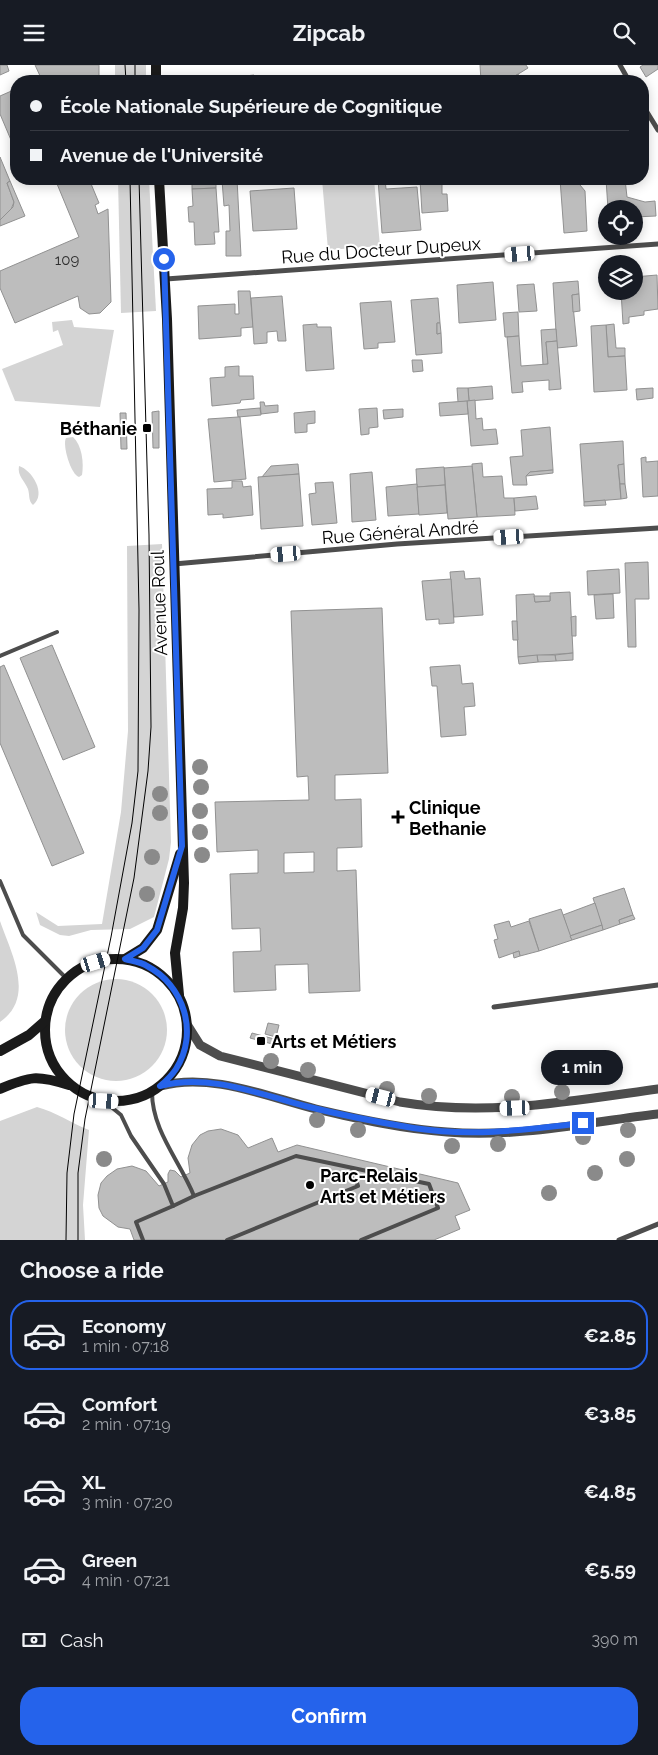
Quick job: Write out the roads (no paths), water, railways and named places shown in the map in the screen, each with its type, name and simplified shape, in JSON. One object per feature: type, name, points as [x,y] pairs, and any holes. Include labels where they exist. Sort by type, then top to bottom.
[{"type":"main road","name":"Avenue Roul","points":[[159,185],[166,279],[182,846],[183,908],[175,953],[178,995]]},
{"type":"main road","name":"Avenue Roul","points":[[125,959],[143,948],[157,930],[182,846]]},
{"type":"main road","points":[[0,1089],[24,1078],[47,1079],[70,1085],[89,1097],[104,1101],[121,1102],[137,1099],[156,1089],[176,1069],[185,1049],[188,1026],[185,1010],[178,995],[165,977],[146,965],[125,959],[106,959],[85,966],[66,978],[52,998],[45,1021],[46,1045],[55,1067],[70,1085]]},
{"type":"main road","points":[[0,1051],[30,1035],[45,1021]]},
{"type":"street","points":[[649,115],[658,130]]},
{"type":"street","name":"Rue du Docteur Dupeux","points":[[166,279],[658,245]]},
{"type":"street","name":"Rue Général André","points":[[174,564],[397,544],[658,528]]},
{"type":"street","points":[[494,1007],[658,985]]},
{"type":"street","points":[[188,1026],[200,1045],[210,1052],[227,1058],[400,1102],[428,1107],[455,1109],[515,1108],[658,1089]]},
{"type":"street","points":[[156,1089],[187,1081],[213,1083],[335,1113],[446,1132],[494,1134],[658,1114]]},
{"type":"street","points":[[619,1240],[658,1224]]},
{"type":"lane","points":[[0,656],[57,632]]},
{"type":"lane","points":[[0,881],[23,935],[36,951],[66,978]]},
{"type":"lane","points":[[156,1089],[156,1120],[186,1175],[194,1196]]},
{"type":"lane","points":[[104,1101],[121,1115],[131,1136],[164,1184],[173,1206]]},
{"type":"lane","points":[[143,1240],[136,1222],[194,1196],[296,1156],[429,1184],[438,1209],[361,1240]]},
{"type":"lane","points":[[227,1240],[358,1186],[352,1168]]},
{"type":"tram line","points":[[125,65],[126,75]]},
{"type":"tram line","points":[[135,65],[135,75]]},
{"type":"tram line","points":[[66,1240],[67,1173],[74,1114],[111,937],[132,823],[138,771],[139,610],[130,185]]},
{"type":"tram line","points":[[78,1240],[78,1173],[85,1119],[134,878],[148,771],[151,727],[149,535],[139,185]]},
{"type":"place","name":"Béthanie","points":[[147,428]]},
{"type":"place","name":"Clinique Bethanie","points":[[398,817]]},
{"type":"place","name":"Arts et Métiers","points":[[261,1041]]},
{"type":"place","name":"Parc-Relais Arts et Métiers","points":[[310,1185]]}]
